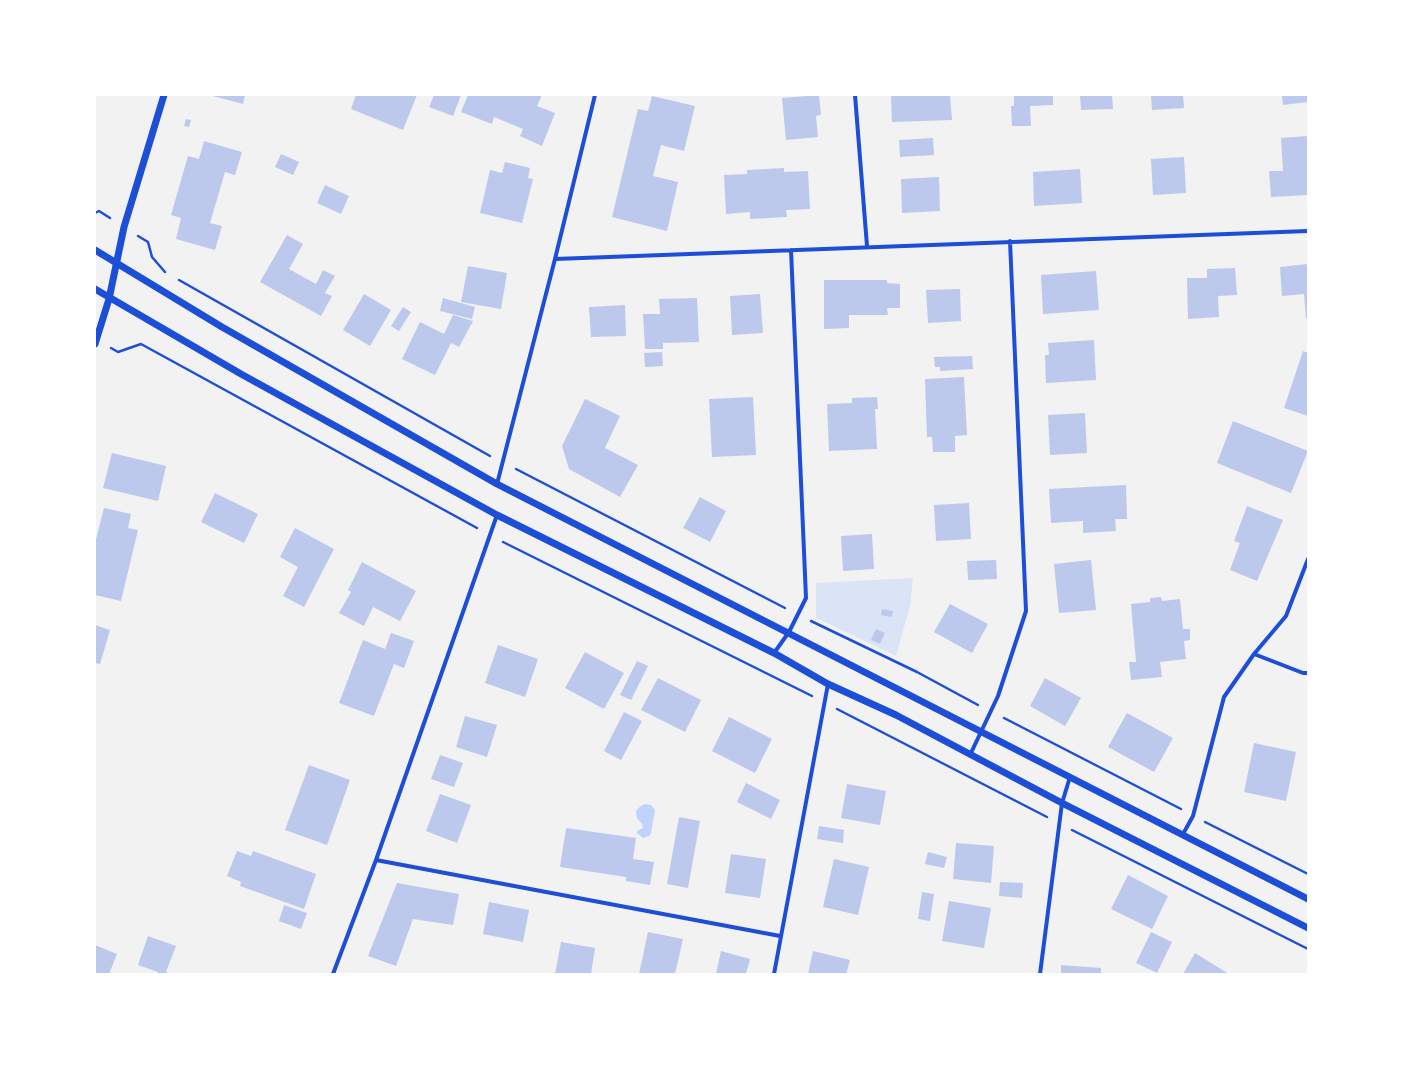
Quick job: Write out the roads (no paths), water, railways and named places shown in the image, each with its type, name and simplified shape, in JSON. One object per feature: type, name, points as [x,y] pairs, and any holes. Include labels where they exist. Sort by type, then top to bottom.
[{"type":"street","points":[[96,341],[118,263],[124,227],[164,95]]},
{"type":"street","points":[[497,484],[555,259],[595,95]]},
{"type":"street","points":[[855,95],[867,246]]},
{"type":"street","points":[[555,259],[867,246],[1308,231]]},
{"type":"street","points":[[970,755],[998,696],[1026,611],[1010,241]]},
{"type":"street","points":[[95,250],[222,327],[497,484],[789,632],[1308,899]]},
{"type":"street","points":[[774,653],[789,632],[806,598],[790,250]]},
{"type":"street","points":[[95,290],[497,515],[774,653],[828,684],[896,715],[1062,803],[1308,928]]},
{"type":"street","points":[[333,974],[376,860],[497,515]]},
{"type":"street","points":[[1183,834],[1193,816],[1224,697],[1254,654],[1286,616],[1308,559]]},
{"type":"street","points":[[1254,654],[1303,673],[1308,672]]},
{"type":"street","points":[[774,974],[828,684]]},
{"type":"street","points":[[1040,974],[1062,803],[1070,777]]},
{"type":"street","points":[[376,860],[780,936]]},
{"type":"water","points":[[644,804],[651,805],[655,810],[651,833],[649,836],[643,838],[637,833],[637,831],[643,828],[642,824],[637,818],[636,811]]}]
